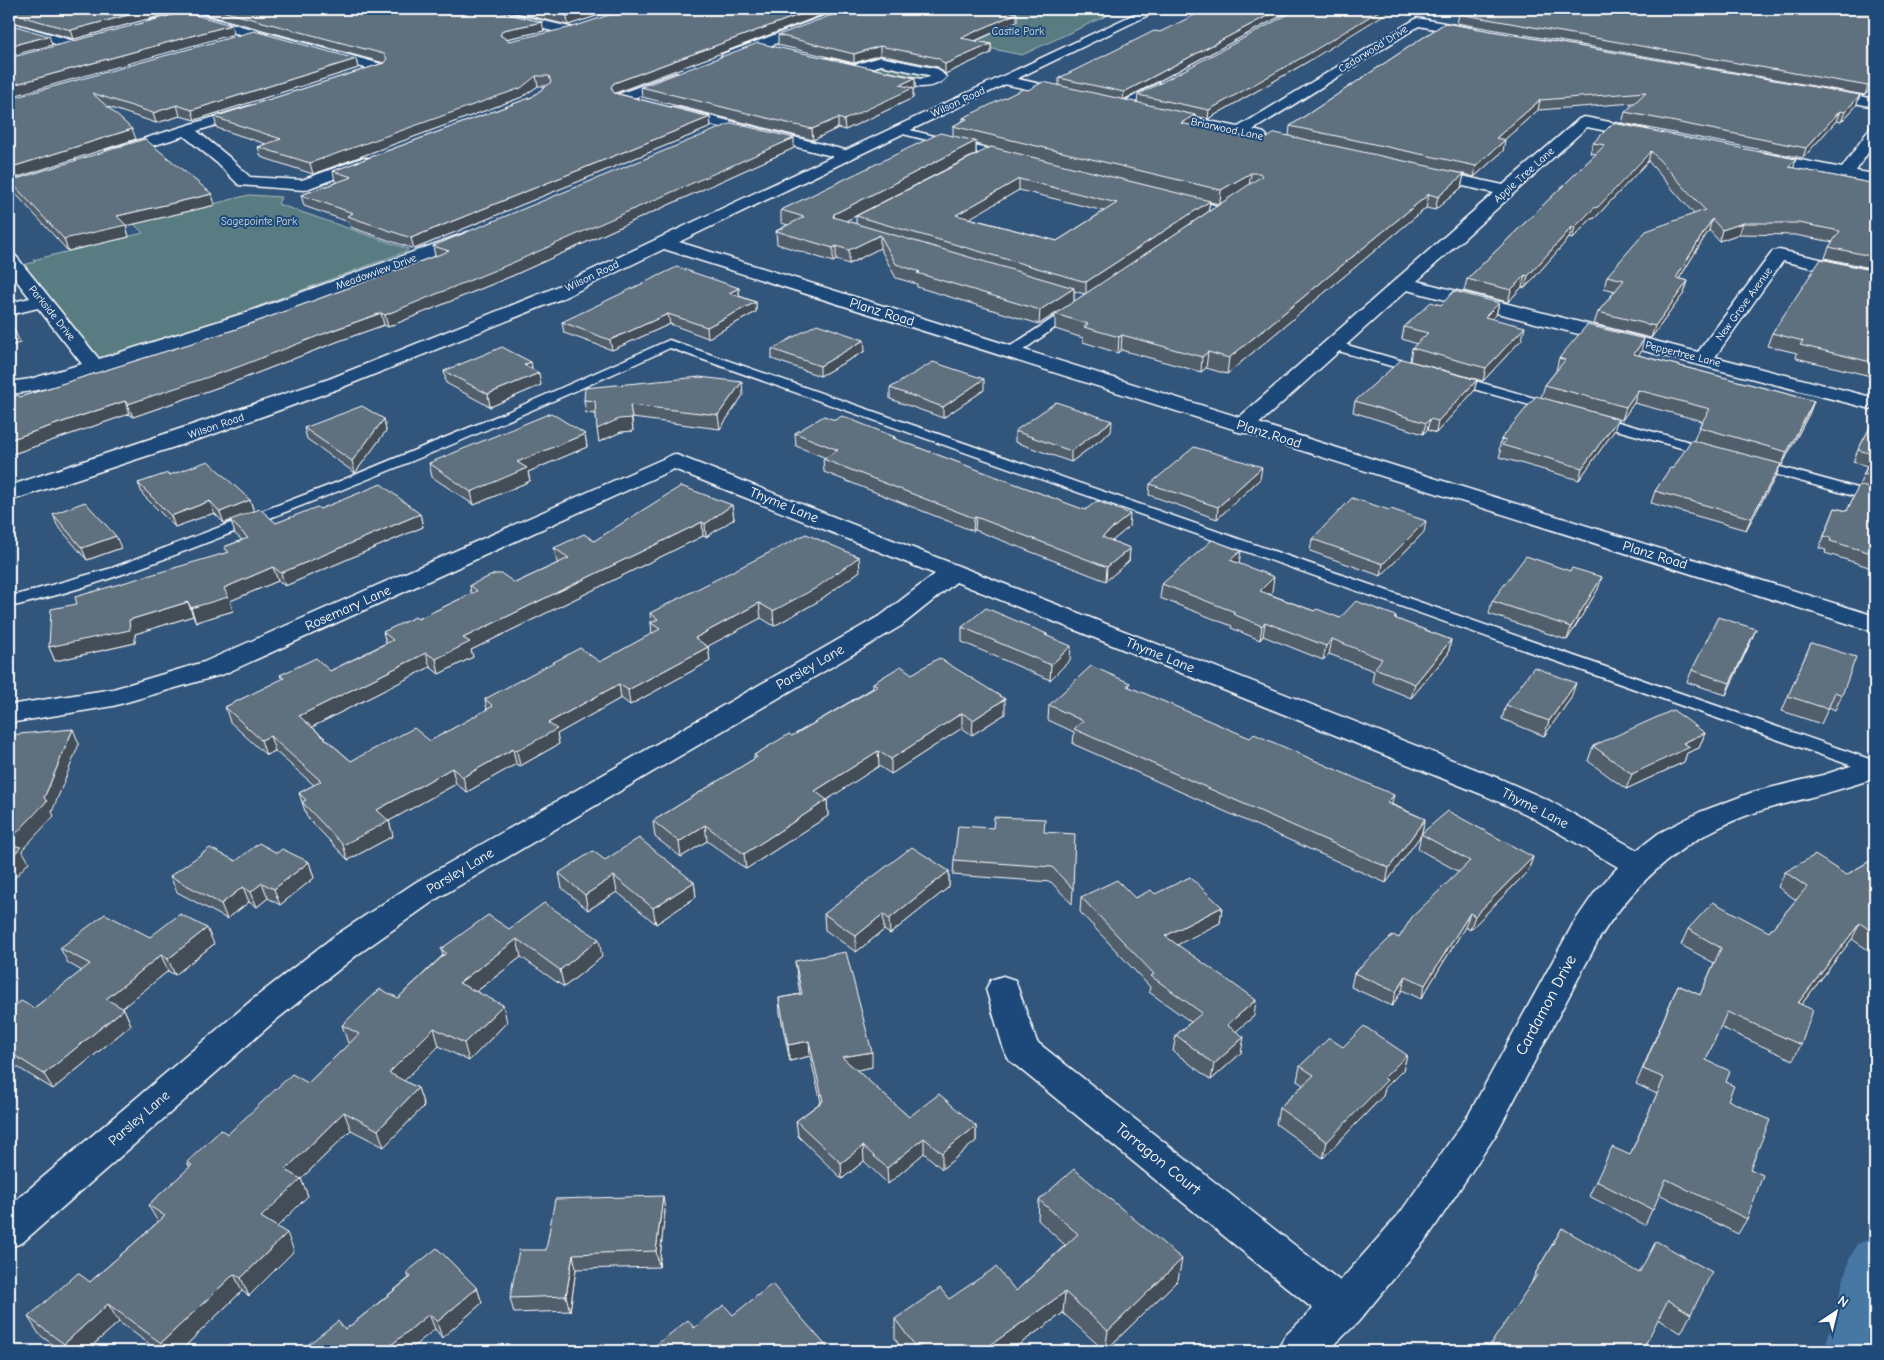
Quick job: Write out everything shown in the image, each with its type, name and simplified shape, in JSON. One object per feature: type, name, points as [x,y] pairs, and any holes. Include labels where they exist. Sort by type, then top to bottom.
[{"type":"street","points":[[138,28],[210,9]]},
{"type":"street","points":[[477,9],[574,29],[544,37]]},
{"type":"street","points":[[712,63],[849,12],[860,14],[873,9]]},
{"type":"street","name":"Wilson Road","points":[[9,494],[203,430],[336,383],[554,295],[1155,9]]},
{"type":"street","points":[[185,15],[380,68],[352,77]]},
{"type":"street","name":"Cedarwood Drive","points":[[1240,132],[1417,22],[1494,36]]},
{"type":"street","points":[[9,26],[77,44],[45,53]]},
{"type":"street","points":[[227,42],[256,34]]},
{"type":"street","points":[[758,46],[777,51]]},
{"type":"street","points":[[816,60],[855,69],[921,83],[936,80],[938,77],[933,72],[880,61],[855,69]]},
{"type":"street","points":[[685,74],[622,98],[847,155]]},
{"type":"street","points":[[1005,80],[1082,97]]},
{"type":"street","points":[[1806,90],[1875,103]]},
{"type":"street","name":"Briarwood Lane","points":[[1101,101],[1278,140]]},
{"type":"street","points":[[102,157],[269,104]]},
{"type":"street","name":"Apple Tree Lane","points":[[1243,426],[1584,122],[1662,138]]},
{"type":"street","points":[[704,138],[732,126]]},
{"type":"street","points":[[186,130],[223,160],[246,182],[304,185],[379,157]]},
{"type":"street","points":[[1846,174],[1875,131]]},
{"type":"street","points":[[1739,153],[1875,179]]},
{"type":"street","points":[[1412,170],[1507,191]]},
{"type":"street","name":"Meadowview Drive","points":[[9,388],[32,385],[96,367],[289,304],[486,230]]},
{"type":"street","name":"Planz Road","points":[[662,243],[1875,624]]},
{"type":"street","name":"New Grove Avenue","points":[[1703,360],[1779,255],[1875,277]]},
{"type":"street","name":"Parkside Drive","points":[[9,259],[96,367]]},
{"type":"street","name":"Peppertree Lane","points":[[1404,283],[1875,404]]},
{"type":"street","points":[[9,309],[42,301]]},
{"type":"street","name":"Thyme Lane","points":[[674,461],[1492,787],[1537,807],[1639,865]]},
{"type":"street","name":"Rosemary Lane","points":[[9,714],[59,709],[112,700],[165,686],[214,668],[674,461]]},
{"type":"street","name":"Parsley Lane","points":[[9,1230],[264,1010],[345,946],[427,890],[892,620],[953,572]]},
{"type":"street","name":"Cardamon Drive","points":[[1300,1351],[1343,1308],[1414,1225],[1482,1125],[1585,933],[1606,900],[1639,865],[1670,841],[1711,819],[1764,799],[1829,784],[1875,768]]},
{"type":"street","name":"Tarragon Court","points":[[1003,990],[1022,1050],[1343,1308]]},
{"type":"lane","points":[[1121,106],[1164,83]]},
{"type":"lane","points":[[898,130],[1015,159]]},
{"type":"lane","points":[[972,162],[989,153]]},
{"type":"lane","points":[[1175,198],[1222,210]]},
{"type":"lane","points":[[1198,226],[1235,204]]},
{"type":"lane","points":[[1011,352],[1086,300],[1077,298]]},
{"type":"lane","points":[[9,602],[118,571],[338,487],[512,415],[668,344],[1875,768]]},
{"type":"lane","points":[[1333,346],[1723,455]]},
{"type":"lane","points":[[1742,461],[1875,498]]},
{"type":"green space","name":"Castle Park","points":[[981,9],[1121,9],[1022,55],[926,35]]},
{"type":"green space","points":[[884,65],[932,74],[929,81],[874,69]]},
{"type":"green space","name":"Sagepointe Park","points":[[249,195],[281,197],[278,204],[408,249],[407,251],[95,367],[15,267],[35,262],[33,260],[143,233],[134,224]]},
{"type":"building","points":[[9,9],[151,9],[71,30],[9,13]]},
{"type":"building","points":[[214,9],[487,9],[542,22],[503,30],[500,35],[509,41],[573,27],[627,9],[815,9],[614,83],[611,87],[614,93],[710,117],[411,238],[347,216],[353,213],[301,195],[352,177],[333,171],[532,97],[551,82],[549,76],[536,76],[521,88],[310,163],[258,147],[281,139],[214,117],[384,63],[387,58],[384,54]]},
{"type":"building","points":[[535,9],[589,9],[567,16]]},
{"type":"building","points":[[848,9],[861,11],[865,9],[995,9],[1017,13],[961,38],[991,44],[945,64],[938,58],[880,46],[854,54],[778,35]]},
{"type":"building","points":[[1207,9],[1280,9],[1124,92],[1059,78],[1154,31],[1160,32]]},
{"type":"building","points":[[1298,9],[1382,9],[1310,53],[1209,110],[1138,95]]},
{"type":"building","points":[[1467,9],[1875,9],[1875,78],[1868,86],[1459,14]]},
{"type":"building","points":[[184,12],[231,25],[9,86],[9,58]]},
{"type":"building","points":[[1445,23],[1860,95],[1845,112],[1840,111],[1806,148],[1625,112],[1646,92],[1540,100],[1496,138],[1505,140],[1476,166],[1290,126]]},
{"type":"building","points":[[9,24],[49,36],[9,46]]},
{"type":"building","points":[[254,31],[356,59],[192,110],[177,105],[153,113],[92,93],[132,129],[9,168],[9,99]]},
{"type":"building","points":[[758,43],[915,78],[900,85],[913,88],[844,120],[838,118],[812,129],[641,87]]},
{"type":"building","points":[[1043,82],[1195,115],[1181,123],[1263,141],[1275,133],[1464,174],[1438,197],[1429,194],[1229,358],[1208,352],[1202,357],[1122,335],[1119,337],[1084,327],[1088,324],[1055,314],[1262,176],[1260,173],[1251,173],[1221,190],[953,126],[967,119],[963,118],[1023,89],[1028,90]]},
{"type":"building","points":[[732,123],[794,138],[510,264],[385,315],[381,313],[238,367],[128,404],[125,401],[9,440],[9,398],[18,395],[20,397],[234,330],[449,251],[433,246]]},
{"type":"building","points":[[1613,123],[1796,159],[1789,167],[1875,184],[1875,257],[1829,247],[1840,231],[1799,223],[1743,223],[1722,230],[1712,219],[1676,278],[1688,281],[1655,326],[1598,312],[1624,280],[1607,276],[1646,231],[1705,210],[1651,151],[1598,207],[1594,208],[1575,227],[1572,227],[1528,276],[1525,275],[1511,290],[1467,279],[1605,145],[1593,143]]},
{"type":"building","points":[[940,133],[976,141],[834,214],[833,217],[1074,288],[1040,310],[917,273],[920,272],[896,264],[880,235],[849,250],[836,246],[833,248],[776,231],[804,217],[781,210]]},
{"type":"building","points":[[145,139],[212,194],[117,216],[126,225],[64,239],[10,181]]},
{"type":"building","points":[[991,147],[1210,201],[1086,282],[856,216]],"holes":[[[1019,179],[1117,203],[1057,241],[956,215]]]},
{"type":"building","points":[[1821,259],[1875,271],[1875,363],[1800,345],[1803,341],[1772,333]]},
{"type":"building","points":[[677,267],[739,288],[729,293],[756,302],[707,327],[668,314],[610,340],[562,322]]},
{"type":"building","points":[[1454,291],[1499,303],[1485,317],[1525,327],[1486,368],[1412,348],[1428,333],[1404,327],[1431,302],[1441,305]]},
{"type":"building","points":[[9,322],[15,331],[9,333]]},
{"type":"building","points":[[817,324],[864,340],[820,366],[772,349]]},
{"type":"building","points":[[1587,325],[1644,339],[1634,354],[1814,401],[1787,452],[1699,427],[1710,409],[1638,390],[1626,407],[1545,385],[1565,360],[1559,358]]},
{"type":"building","points":[[502,347],[531,362],[524,365],[539,373],[488,394],[444,371]]},
{"type":"building","points":[[1402,359],[1477,380],[1438,421],[1430,419],[1426,423],[1355,401]]},
{"type":"building","points":[[933,362],[984,379],[943,407],[890,388]]},
{"type":"building","points":[[700,377],[742,382],[718,415],[630,405],[632,418],[619,419],[597,429],[595,401],[584,400],[585,388]]},
{"type":"building","points":[[1536,396],[1618,419],[1582,468],[1502,445],[1506,440],[1501,439]]},
{"type":"building","points":[[1056,402],[1112,421],[1071,451],[1015,431]]},
{"type":"building","points":[[362,406],[384,419],[352,461],[304,428]]},
{"type":"building","points":[[551,413],[585,434],[517,462],[527,468],[471,492],[429,463]]},
{"type":"building","points":[[824,416],[835,420],[842,416],[895,437],[893,438],[1085,510],[1097,501],[1130,514],[1102,537],[1130,548],[1107,567],[823,459],[838,450],[795,433]]},
{"type":"building","points":[[1875,418],[1875,478],[1864,474],[1873,454],[1858,450]]},
{"type":"building","points":[[1691,440],[1781,464],[1751,518],[1655,491],[1670,468],[1673,469]]},
{"type":"building","points":[[1194,447],[1262,467],[1218,507],[1150,484]]},
{"type":"building","points":[[208,461],[250,500],[220,512],[210,501],[171,516],[138,483],[168,473],[170,475]]},
{"type":"building","points":[[381,484],[420,514],[281,573],[273,567],[224,588],[228,597],[191,608],[188,602],[129,620],[130,630],[49,647],[51,609],[77,604],[75,597],[229,552],[224,547],[248,538],[230,520],[260,509],[276,523],[317,507],[320,509]]},
{"type":"building","points":[[1859,485],[1875,490],[1875,554],[1830,541],[1831,538],[1824,536],[1835,508],[1847,511]]},
{"type":"building","points":[[681,486],[732,505],[705,524],[702,522],[463,638],[470,642],[436,659],[426,653],[299,716],[351,761],[414,728],[430,741],[493,706],[485,699],[580,648],[600,662],[660,629],[651,623],[658,619],[650,613],[806,534],[859,557],[816,588],[773,611],[759,603],[695,638],[708,647],[628,690],[619,684],[548,723],[557,729],[517,751],[513,749],[463,777],[452,768],[377,810],[389,821],[343,845],[302,802],[306,800],[299,793],[321,781],[270,736],[261,740],[225,707],[284,678],[280,675],[316,658],[330,671],[393,640],[383,632],[415,617],[418,619],[477,591],[470,585],[495,574],[502,574],[515,583],[569,558],[554,548],[584,534],[594,541]]},
{"type":"building","points":[[1352,498],[1426,521],[1383,564],[1312,539]]},
{"type":"building","points":[[85,502],[116,536],[82,548],[53,514]]},
{"type":"building","points":[[1212,540],[1241,551],[1230,560],[1274,577],[1260,591],[1314,611],[1317,609],[1340,618],[1356,601],[1451,640],[1415,684],[1375,668],[1382,659],[1332,639],[1326,646],[1265,622],[1262,626],[1233,614],[1235,612],[1162,584]]},
{"type":"building","points":[[1526,556],[1570,571],[1572,568],[1602,577],[1571,627],[1492,601]]},
{"type":"building","points":[[986,608],[1071,646],[1051,665],[962,627]]},
{"type":"building","points":[[1718,617],[1756,629],[1730,683],[1692,670]]},
{"type":"building","points":[[1811,643],[1856,657],[1842,695],[1835,692],[1828,709],[1788,696]]},
{"type":"building","points":[[939,658],[1005,699],[973,720],[962,713],[891,759],[878,751],[815,791],[827,800],[744,854],[705,825],[679,842],[653,821],[757,757],[754,755],[789,734],[792,736],[878,686],[873,683],[901,666],[912,674]]},
{"type":"building","points":[[1091,666],[1130,683],[1127,686],[1250,738],[1254,734],[1394,795],[1387,803],[1425,819],[1389,868],[1074,729],[1083,721],[1049,705]]},
{"type":"building","points":[[1534,667],[1576,683],[1549,721],[1506,705]]},
{"type":"building","points":[[1673,710],[1705,733],[1683,743],[1690,747],[1632,774],[1593,746]]},
{"type":"building","points":[[73,729],[44,798],[47,801],[9,841],[9,735]]},
{"type":"building","points":[[1448,811],[1533,857],[1475,916],[1470,913],[1425,985],[1406,976],[1396,992],[1354,973],[1393,935],[1399,938],[1412,917],[1470,861],[1421,834]]},
{"type":"building","points":[[994,817],[1045,819],[1044,832],[1075,834],[1073,889],[1052,867],[954,860],[958,826],[993,828]]},
{"type":"building","points":[[639,838],[694,882],[653,908],[614,876],[585,895],[559,873],[593,851],[605,860]]},
{"type":"building","points":[[259,843],[277,853],[282,849],[309,862],[274,889],[262,883],[251,892],[243,887],[221,904],[170,876],[210,848],[236,861]]},
{"type":"building","points":[[9,845],[21,847],[9,860]]},
{"type":"building","points":[[912,847],[949,871],[889,919],[883,914],[856,936],[824,914]]},
{"type":"building","points":[[1815,855],[1846,875],[1875,858],[1875,934],[1860,923],[1798,1003],[1813,1010],[1801,1045],[1727,1012],[1706,1060],[1730,1071],[1726,1082],[1734,1086],[1728,1100],[1770,1120],[1750,1169],[1763,1175],[1747,1219],[1666,1179],[1653,1210],[1596,1181],[1612,1147],[1630,1155],[1664,1078],[1643,1069],[1678,985],[1700,995],[1721,948],[1688,929],[1713,902],[1769,932],[1807,887],[1785,872]]},
{"type":"building","points":[[1190,877],[1222,907],[1165,936],[1256,1000],[1227,1025],[1244,1037],[1214,1064],[1176,1035],[1202,1013],[1151,976],[1154,974],[1081,897],[1117,880],[1135,898],[1151,890],[1155,894]]},
{"type":"building","points":[[544,903],[599,939],[560,970],[517,939],[459,983],[503,1005],[464,1043],[434,1028],[389,1073],[418,1088],[378,1130],[344,1112],[285,1170],[301,1179],[261,1217],[287,1233],[241,1278],[234,1274],[161,1343],[108,1304],[64,1344],[28,1317],[78,1273],[90,1282],[165,1216],[148,1205],[192,1165],[187,1162],[221,1130],[228,1134],[292,1074],[308,1083],[359,1034],[342,1025],[380,989],[398,998],[446,953],[441,949],[488,915],[509,929]]},
{"type":"building","points":[[105,914],[150,937],[180,914],[207,928],[168,959],[161,955],[106,999],[124,1009],[44,1074],[9,1052],[9,1010],[21,1001],[34,1008],[90,964],[60,948]]},
{"type":"building","points":[[846,952],[872,1052],[842,1057],[909,1117],[939,1094],[976,1126],[942,1153],[924,1138],[887,1168],[863,1146],[841,1163],[796,1121],[823,1101],[809,1041],[788,1045],[779,998],[802,994],[795,961]]},
{"type":"building","points":[[1364,1026],[1407,1055],[1384,1078],[1387,1080],[1327,1142],[1279,1108],[1314,1075],[1300,1066],[1329,1038],[1343,1047]]},
{"type":"building","points":[[1074,1169],[1182,1259],[1108,1331],[1065,1292],[982,1351],[919,1351],[895,1319],[940,1288],[949,1299],[996,1267],[1016,1291],[1078,1234],[1039,1200]]},
{"type":"building","points":[[663,1196],[656,1251],[573,1254],[566,1296],[510,1298],[519,1250],[546,1250],[555,1199]]},
{"type":"building","points":[[1562,1228],[1639,1273],[1656,1241],[1712,1272],[1691,1314],[1668,1300],[1642,1351],[1486,1351],[1537,1275],[1535,1274]]},
{"type":"building","points":[[437,1248],[477,1288],[437,1322],[429,1314],[384,1351],[300,1351],[338,1321],[345,1330],[411,1277],[407,1272]]},
{"type":"building","points":[[772,1284],[827,1347],[821,1351],[655,1351],[652,1348],[688,1320],[694,1328],[724,1305],[733,1315]]},
{"type":"waterway","points":[[1851,1351],[1875,1260]]}]
